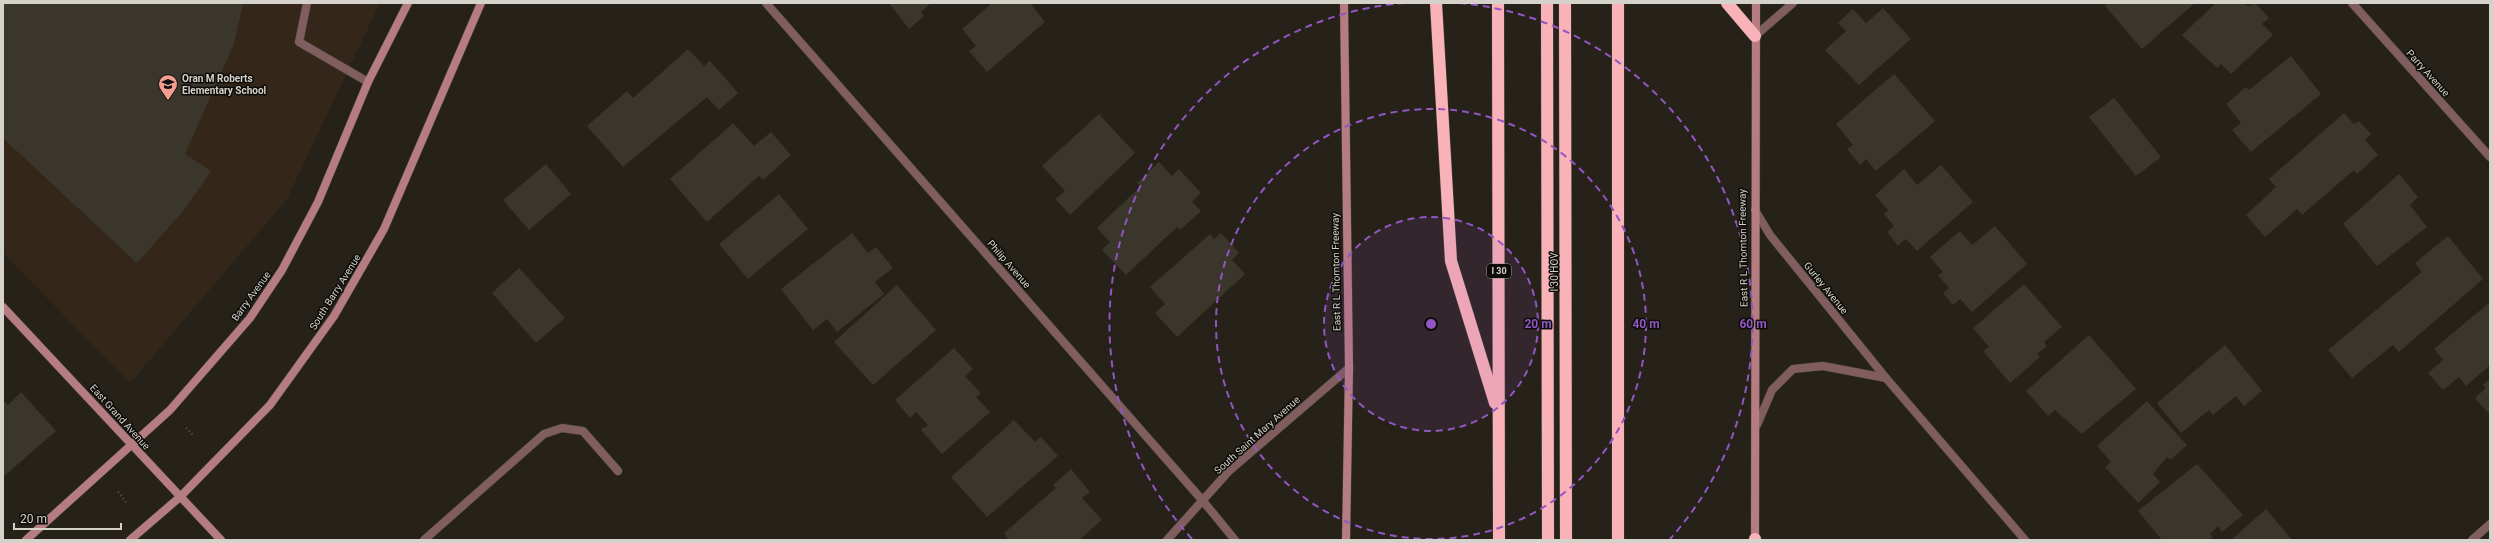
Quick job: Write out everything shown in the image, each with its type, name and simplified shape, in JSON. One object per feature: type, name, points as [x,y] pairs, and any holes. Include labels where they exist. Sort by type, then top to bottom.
[{"type":"highway","points":[[1436,3],[1450,260],[1499,415]]},
{"type":"highway","name":"I 30","points":[[1498,3],[1499,540]]},
{"type":"highway","name":"I 30 HOV","points":[[1547,3],[1548,540]]},
{"type":"highway","name":"I 30 HOV","points":[[1565,3],[1566,540]]},
{"type":"highway","points":[[1618,3],[1618,540]]},
{"type":"highway","points":[[1727,3],[1755,36]]},
{"type":"main road","name":"Barry Avenue","points":[[26,540],[132,446],[170,410],[250,318],[282,270],[318,202],[368,82],[408,3]]},
{"type":"main road","name":"South Barry Avenue","points":[[130,540],[180,497],[270,405],[334,316],[384,229],[481,3]]},
{"type":"main road","name":"East R L Thornton Freeway","points":[[1344,3],[1349,368],[1346,540]]},
{"type":"main road","name":"East R L Thornton Freeway","points":[[1755,540],[1757,425],[1754,208],[1756,3]]},
{"type":"main road","name":"East Grand Avenue","points":[[3,307],[103,412],[132,446],[221,540]]},
{"type":"street","points":[[307,3],[299,42],[368,82]]},
{"type":"street","name":"Philip Avenue","points":[[766,3],[1203,500],[1235,540]]},
{"type":"street","points":[[1755,36],[1793,3]]},
{"type":"street","name":"Parry Avenue","points":[[2352,3],[2490,157]]},
{"type":"street","name":"Gurley Avenue","points":[[1754,208],[1770,235],[1886,378],[2025,540]]},
{"type":"street","points":[[1757,425],[1772,390],[1793,369],[1823,366],[1886,378]]},
{"type":"street","name":"South Saint Mary Avenue","points":[[1167,540],[1230,471],[1349,368]]},
{"type":"street","points":[[424,540],[544,434],[562,428],[583,431],[618,471]]},
{"type":"street","points":[[2472,540],[2490,524]]},
{"type":"path","points":[[186,428],[193,436]]},
{"type":"path","points":[[118,492],[126,502]]},
{"type":"shaded area","name":"Oran M Roberts Elementary School","points":[[3,3],[380,3],[287,199],[130,383],[3,253]]},
{"type":"building","points":[[3,3],[243,3],[234,44],[185,154],[211,171],[184,210],[137,263],[3,138]]},
{"type":"building","points":[[889,3],[931,3],[921,12],[924,16],[909,29]]},
{"type":"building","points":[[992,3],[1030,3],[1045,22],[987,72],[969,51],[976,46],[962,29]]},
{"type":"building","points":[[2108,3],[2195,3],[2142,49],[2105,6]]},
{"type":"building","points":[[2216,3],[2244,3],[2248,6],[2255,3],[2269,18],[2262,24],[2273,35],[2231,74],[2221,64],[2217,68],[2182,35]]},
{"type":"building","points":[[1883,8],[1911,39],[1859,85],[1825,50],[1846,31],[1838,23],[1853,9],[1866,23]]},
{"type":"building","points":[[688,49],[704,66],[710,61],[738,93],[719,110],[707,97],[623,167],[587,126],[627,91],[633,98]]},
{"type":"building","points":[[2291,56],[2321,94],[2251,152],[2232,130],[2241,123],[2226,104],[2246,87],[2249,90]]},
{"type":"building","points":[[1894,74],[1935,121],[1876,171],[1866,159],[1860,165],[1847,149],[1853,145],[1836,124]]},
{"type":"building","points":[[2114,98],[2161,157],[2136,176],[2089,117]]},
{"type":"building","points":[[2344,113],[2354,124],[2359,121],[2371,134],[2365,140],[2378,155],[2357,174],[2354,170],[2302,215],[2297,209],[2265,237],[2246,215],[2276,187],[2269,179]]},
{"type":"building","points":[[1099,114],[1135,153],[1070,215],[1055,199],[1065,191],[1042,166]]},
{"type":"building","points":[[733,123],[754,146],[771,132],[791,155],[763,180],[759,176],[707,222],[670,179]]},
{"type":"building","points":[[1159,162],[1172,176],[1179,169],[1201,193],[1192,202],[1201,211],[1180,230],[1177,227],[1126,275],[1102,250],[1110,242],[1097,228],[1141,186],[1137,183]]},
{"type":"building","points":[[546,164],[571,194],[529,230],[503,200]]},
{"type":"building","points":[[1941,165],[1973,202],[1917,251],[1906,239],[1898,246],[1887,232],[1894,226],[1884,214],[1888,210],[1875,195],[1904,169],[1917,185]]},
{"type":"building","points":[[2399,174],[2418,197],[2410,205],[2427,227],[2377,266],[2343,224]]},
{"type":"building","points":[[779,194],[808,229],[748,279],[719,244]]},
{"type":"building","points":[[1995,226],[2027,264],[1972,312],[1960,299],[1953,305],[1943,293],[1949,288],[1938,275],[1943,272],[1930,257],[1960,231],[1972,245]]},
{"type":"building","points":[[852,233],[868,253],[876,247],[893,268],[875,282],[884,294],[837,332],[827,319],[813,330],[781,289]]},
{"type":"building","points":[[1221,233],[1239,253],[1232,260],[1245,274],[1177,337],[1155,313],[1165,304],[1150,287],[1210,234],[1214,239]]},
{"type":"building","points":[[2448,236],[2483,279],[2399,352],[2393,345],[2352,378],[2328,350],[2422,272],[2415,263]]},
{"type":"building","points":[[519,268],[565,318],[536,343],[492,293]]},
{"type":"building","points":[[2024,284],[2062,327],[2044,342],[2047,346],[2037,354],[2040,357],[2010,383],[1983,351],[1989,347],[1973,328]]},
{"type":"building","points":[[897,285],[936,330],[873,385],[834,342]]},
{"type":"building","points":[[2490,302],[2490,365],[2466,386],[2459,377],[2443,390],[2428,373],[2443,360],[2434,349]]},
{"type":"building","points":[[2089,335],[2136,389],[2082,434],[2055,410],[2048,416],[2026,391]]},
{"type":"building","points":[[2225,345],[2262,391],[2244,406],[2236,396],[2213,415],[2209,410],[2181,433],[2157,403]]},
{"type":"building","points":[[954,348],[973,369],[965,376],[981,393],[976,397],[990,412],[942,454],[921,430],[928,425],[916,412],[910,418],[895,400]]},
{"type":"building","points":[[2490,379],[2490,415],[2475,398],[2486,388],[2483,385]]},
{"type":"building","points":[[21,392],[56,431],[3,477],[3,400],[8,405]]},
{"type":"building","points":[[2147,401],[2187,445],[2170,460],[2167,457],[2153,474],[2160,482],[2138,503],[2105,467],[2111,462],[2097,446]]},
{"type":"building","points":[[1014,420],[1035,442],[1041,437],[1058,456],[987,517],[951,477]]},
{"type":"building","points":[[2197,464],[2243,515],[2222,532],[2218,526],[2210,534],[2213,537],[2209,540],[2162,540],[2138,511]]},
{"type":"building","points":[[1071,469],[1090,492],[1082,498],[1102,520],[1079,540],[1009,540],[1004,533],[1056,488],[1053,485]]},
{"type":"building","points":[[2266,509],[2292,540],[2231,540]]},
{"type":"place","name":"Oran M Roberts Elementary School","points":[[168,101]]}]
